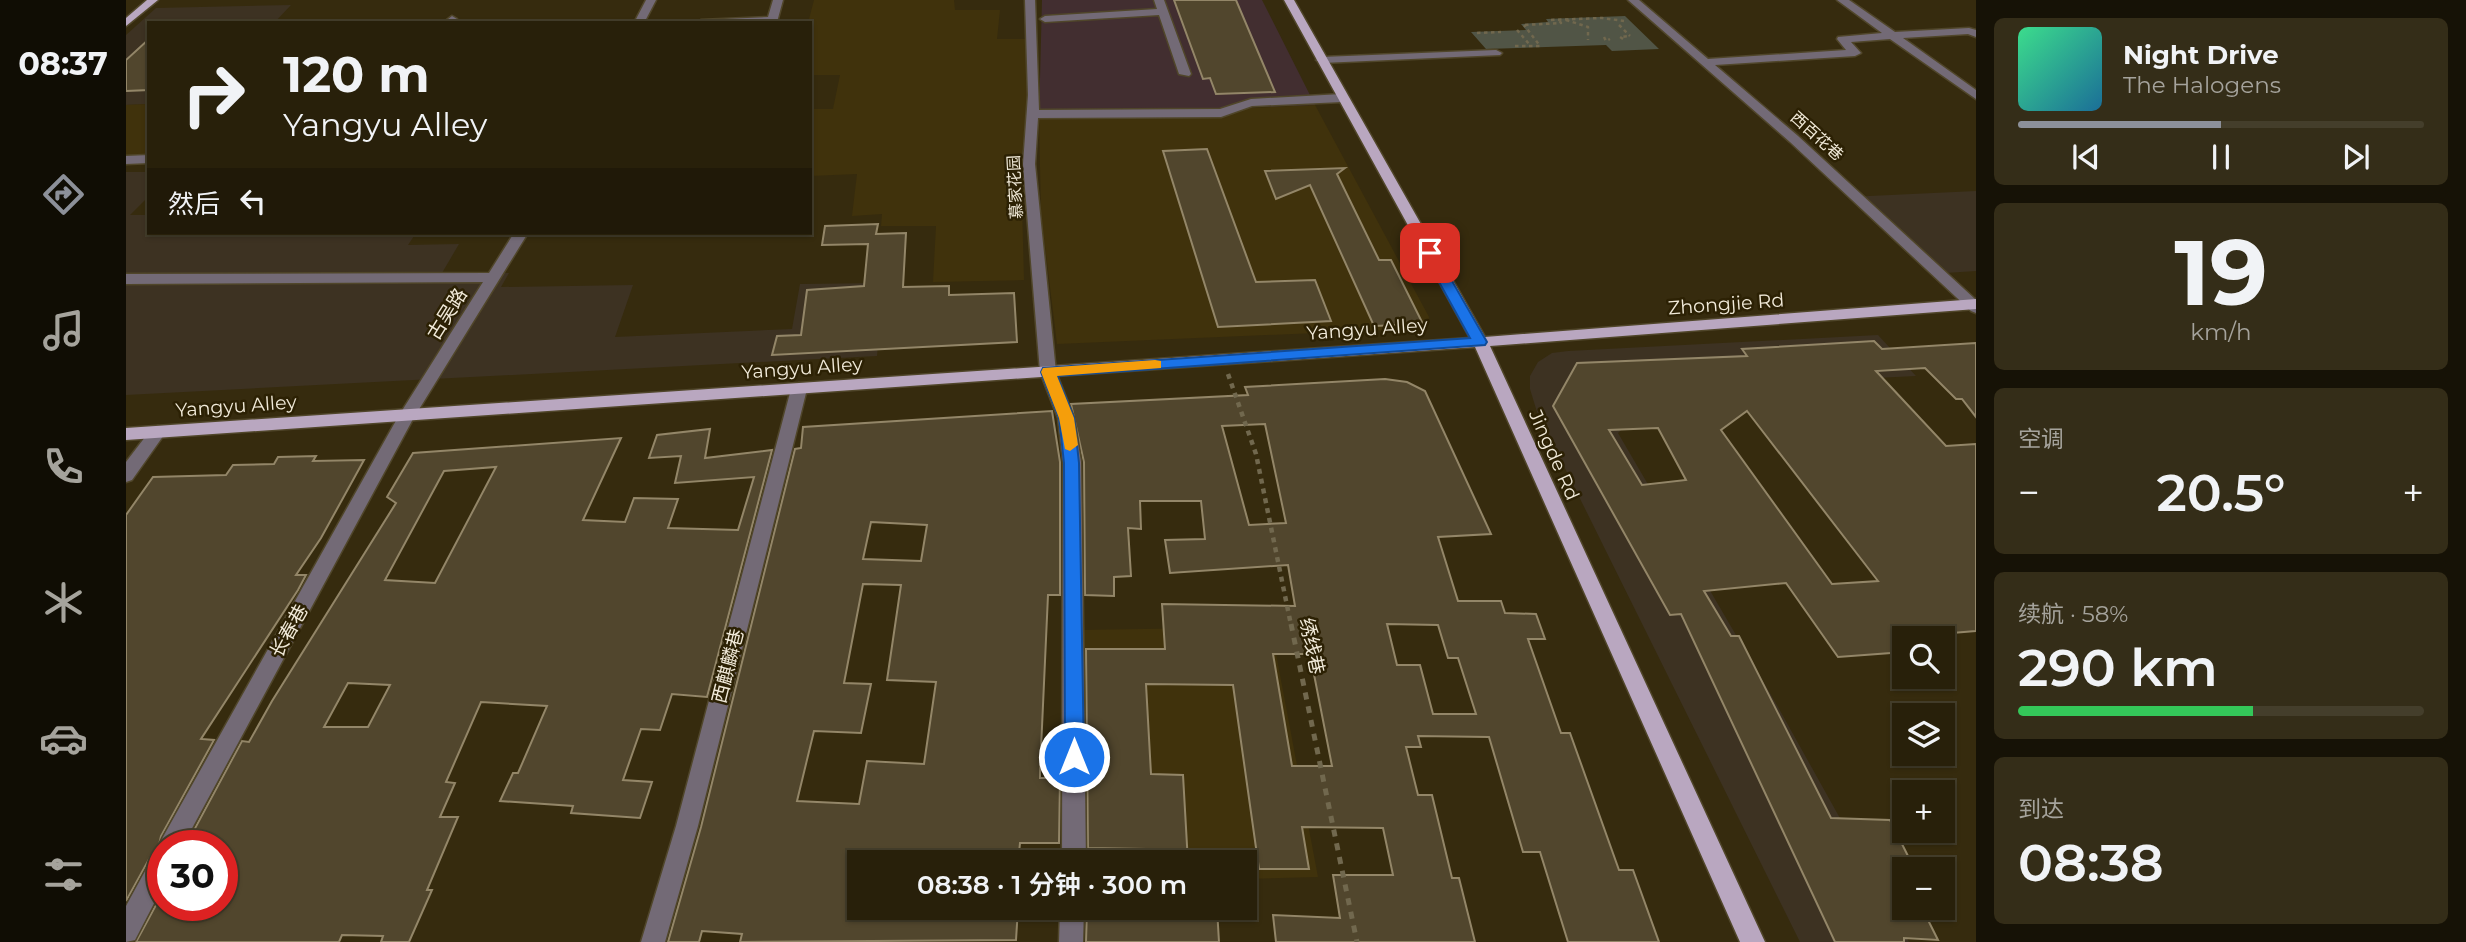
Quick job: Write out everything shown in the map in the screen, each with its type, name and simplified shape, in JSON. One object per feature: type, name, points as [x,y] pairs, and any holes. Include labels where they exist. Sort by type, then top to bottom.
[{"type":"main road","points":[[126,23],[153,0]]},
{"type":"main road","name":"Jingde Rd","points":[[1289,0],[1480,342],[1752,942]]},
{"type":"main road","name":"Zhongjie Rd","points":[[1480,342],[1975,305]]},
{"type":"main road","name":"Yangyu Alley","points":[[126,434],[1480,342]]},
{"type":"street","points":[[640,21],[650,0]]},
{"type":"street","points":[[749,21],[773,20],[778,0]]},
{"type":"street","name":"慕家花园","points":[[1030,0],[1033,114],[1029,164],[1048,372],[1066,418],[1072,463],[1074,850]]},
{"type":"street","points":[[1159,0],[1185,74]]},
{"type":"street","name":"西百花巷","points":[[1633,0],[1794,139],[1975,305]]},
{"type":"street","points":[[1842,0],[1976,95]]},
{"type":"street","points":[[1045,19],[1163,12]]},
{"type":"street","points":[[1706,62],[1855,53],[1842,39],[1969,31],[1976,34]]},
{"type":"street","points":[[1322,60],[1496,53]]},
{"type":"street","points":[[1033,114],[1221,113],[1251,103],[1342,98]]},
{"type":"street","points":[[126,160],[147,159]]},
{"type":"street","name":"古吴路","points":[[406,417],[520,235]]},
{"type":"street","points":[[126,279],[494,277]]},
{"type":"street","name":"西麒麟巷","points":[[653,942],[687,826],[799,389]]},
{"type":"street","name":"长春巷","points":[[179,830],[406,417]]},
{"type":"street","points":[[126,475],[158,432]]},
{"type":"street","points":[[126,931],[147,891]]},
{"type":"street","points":[[1071,942],[1072,920]]},
{"type":"path","points":[[1598,18],[1603,23]]},
{"type":"path","points":[[1551,20],[1598,18],[1624,21]]},
{"type":"path","points":[[1565,19],[1586,27],[1588,40]]},
{"type":"path","points":[[1514,46],[1540,46],[1523,25],[1561,23],[1558,20]]},
{"type":"path","points":[[1609,24],[1618,24],[1630,36],[1620,37],[1623,39]]},
{"type":"path","points":[[1517,30],[1530,46]]},
{"type":"path","points":[[1477,33],[1501,32]]},
{"type":"path","points":[[1604,37],[1606,41],[1610,39]]},
{"type":"path","name":"绣线巷","points":[[1223,360],[1256,454],[1357,942]]},
{"type":"shaded area","points":[[814,0],[954,0],[955,10],[1000,10],[997,39],[1032,39],[1021,167],[1024,280],[933,282],[936,226],[881,226],[882,214],[852,216],[857,174],[812,176],[812,109],[833,109],[840,75],[812,75],[812,21],[809,21]]},
{"type":"shaded area","points":[[1042,0],[1262,0],[1315,105],[1226,108],[1211,116],[1039,118]]},
{"type":"shaded area","points":[[291,5],[276,21],[147,21],[147,104],[126,105],[126,35],[156,8]]},
{"type":"shaded area","points":[[147,104],[147,155],[126,155],[126,105]]},
{"type":"shaded area","points":[[1315,105],[1429,317],[1428,321],[1409,329],[1057,344],[1041,213],[1039,118]]},
{"type":"shaded area","points":[[126,172],[147,172],[147,198],[130,215],[147,215],[147,235],[415,235],[408,245],[459,244],[442,273],[509,273],[501,287],[633,285],[615,337],[792,329],[800,284],[884,283],[877,356],[126,395]]},
{"type":"shaded area","points":[[1976,191],[1976,271],[1930,274],[1848,197]]},
{"type":"shaded area","points":[[1878,335],[1916,376],[1648,389],[1654,399],[1618,433],[1778,707],[1892,912],[1892,920],[1897,920],[1909,942],[1800,942],[1537,412],[1530,389],[1530,376],[1538,362],[1552,353]]},
{"type":"shaded area","points":[[1271,627],[1318,877],[1257,879],[1257,850],[1087,850],[1079,630]]},
{"type":"green space","points":[[1625,16],[1659,49],[1612,51],[1606,45],[1486,49],[1471,32],[1526,30],[1521,24],[1548,22],[1546,19]]},
{"type":"building","points":[[1174,0],[1236,0],[1275,92],[1216,94],[1210,78],[1203,79]]},
{"type":"building","points":[[147,41],[147,90],[126,91],[126,60]]},
{"type":"building","points":[[1207,149],[1256,282],[1315,280],[1331,321],[1218,327],[1163,151]]},
{"type":"building","points":[[1345,168],[1337,174],[1379,260],[1391,260],[1423,324],[1374,326],[1310,185],[1276,199],[1265,171]]},
{"type":"building","points":[[878,224],[876,234],[906,233],[903,287],[949,286],[949,295],[1014,293],[1017,342],[772,355],[777,336],[801,335],[807,290],[864,286],[868,244],[822,245],[825,226]]},
{"type":"building","points":[[1874,341],[1882,349],[1976,343],[1976,417],[1962,399],[1956,399],[1925,368],[1876,371],[1946,446],[1976,444],[1976,631],[1955,633],[1955,626],[1892,626],[1892,653],[1838,657],[1786,583],[1704,591],[1731,636],[1739,636],[1831,818],[1890,820],[1892,843],[1902,843],[1908,857],[1892,857],[1892,920],[1928,920],[1938,940],[1904,938],[1904,942],[1835,942],[1681,614],[1670,615],[1553,406],[1577,363],[1747,356],[1742,349]],"holes":[[[1747,411],[1878,581],[1832,584],[1721,430]],[[1658,428],[1686,480],[1642,485],[1609,430]]]},
{"type":"building","points":[[1385,379],[1407,382],[1425,391],[1491,534],[1438,537],[1458,601],[1501,601],[1505,613],[1536,614],[1545,639],[1528,639],[1561,733],[1570,733],[1619,870],[1633,870],[1659,942],[1568,942],[1540,852],[1523,852],[1489,737],[1418,736],[1421,747],[1406,747],[1418,795],[1432,795],[1452,878],[1459,878],[1475,942],[1276,942],[1273,915],[1340,918],[1333,875],[1393,875],[1383,828],[1302,827],[1309,869],[1259,869],[1233,685],[1146,684],[1151,774],[1183,775],[1187,850],[1088,848],[1086,649],[1165,649],[1162,604],[1295,606],[1288,565],[1170,573],[1165,540],[1205,539],[1201,501],[1140,501],[1141,529],[1128,528],[1131,576],[1114,577],[1114,596],[1085,595],[1084,462],[1071,404],[1248,395],[1245,387]],"holes":[[[1265,424],[1286,523],[1249,525],[1222,426]],[[1387,624],[1438,625],[1448,658],[1458,658],[1476,714],[1433,714],[1420,665],[1397,665]],[[1273,654],[1310,654],[1332,766],[1292,766]]]},
{"type":"building","points":[[1052,411],[1060,462],[1060,595],[1048,595],[1040,778],[1060,778],[1059,843],[1020,843],[1019,850],[847,850],[847,920],[1017,920],[1016,940],[740,942],[742,934],[702,931],[699,942],[668,942],[701,827],[795,449],[801,448],[803,427]],"holes":[[[871,522],[927,525],[921,561],[863,559]],[[863,584],[901,585],[887,680],[936,682],[924,764],[867,761],[859,804],[797,801],[814,731],[861,733],[871,684],[844,683]]]},
{"type":"building","points":[[710,429],[705,458],[772,450],[707,697],[672,694],[660,730],[641,729],[623,780],[652,782],[640,818],[571,813],[573,806],[500,801],[513,773],[518,773],[547,706],[481,702],[446,782],[455,783],[440,817],[458,817],[427,890],[432,890],[409,942],[381,942],[383,936],[342,935],[339,942],[136,942],[147,921],[238,921],[238,830],[194,830],[242,741],[249,742],[396,503],[387,497],[413,453],[621,438],[583,520],[625,522],[634,498],[678,499],[668,528],[738,530],[754,477],[675,483],[681,456],[649,458],[657,435]],"holes":[[[496,467],[435,583],[385,580],[444,471]],[[348,683],[390,685],[368,727],[324,727]]]},
{"type":"building","points":[[316,456],[313,461],[364,460],[321,538],[296,575],[306,575],[298,590],[201,739],[214,740],[164,830],[147,830],[147,863],[126,901],[126,515],[153,477],[226,475],[233,465],[274,464],[278,457]]},
{"type":"building","points":[[1087,920],[1218,920],[1219,942],[1086,942]]},
{"type":"slow traffic","points":[[1070,445],[1066,418],[1048,372],[1155,364]]},
{"type":"route","points":[[1074,757],[1072,463],[1066,418],[1048,372],[1480,342],[1430,253]]}]
